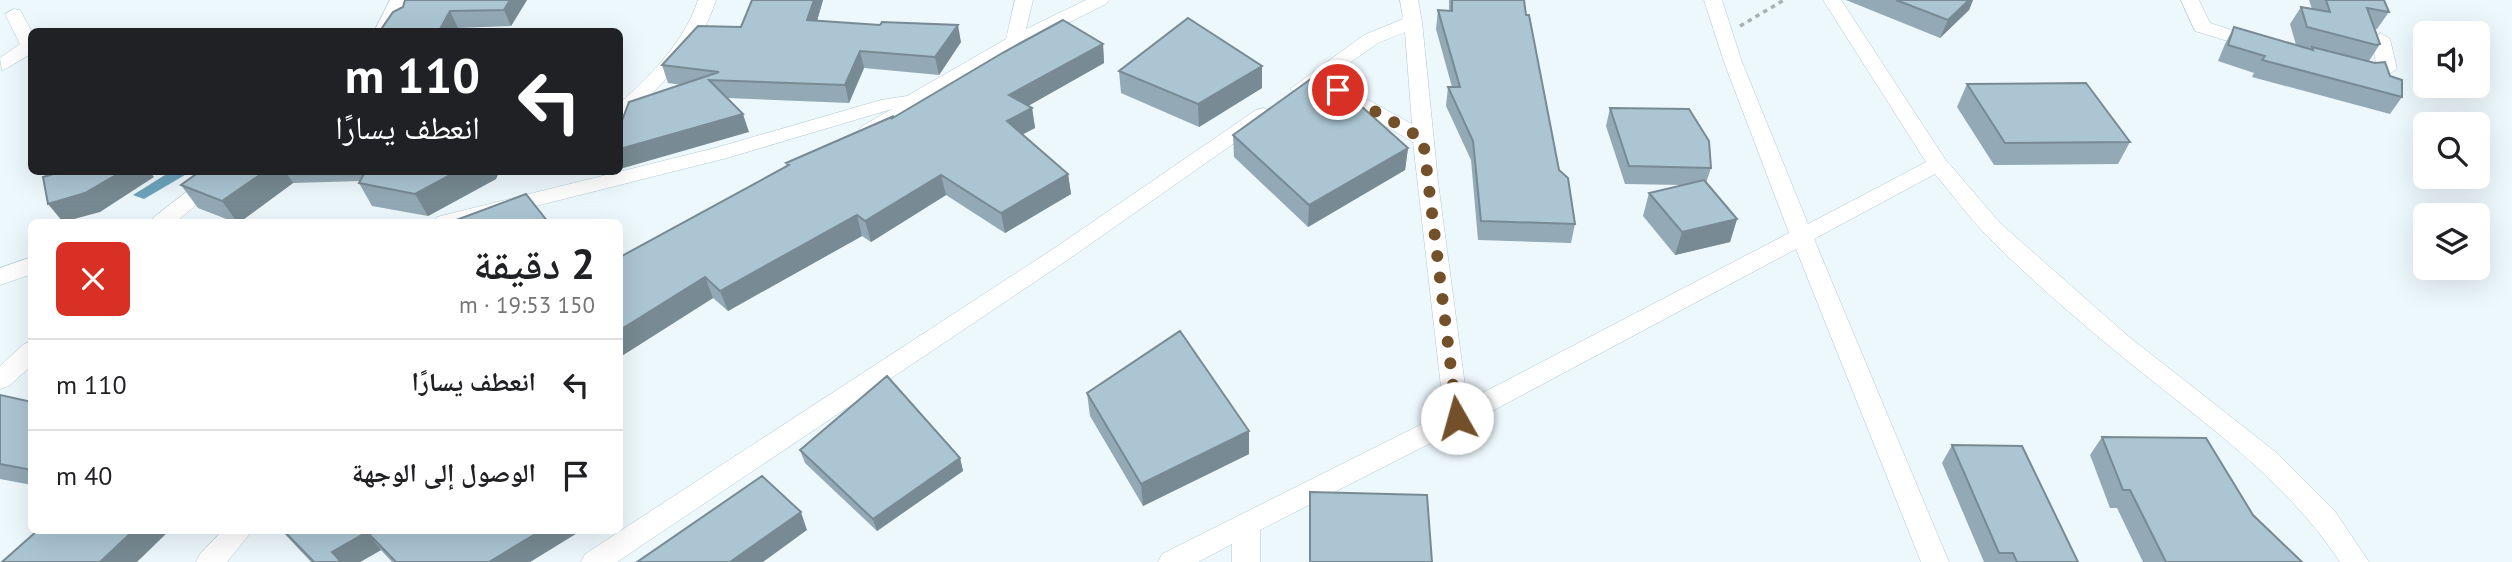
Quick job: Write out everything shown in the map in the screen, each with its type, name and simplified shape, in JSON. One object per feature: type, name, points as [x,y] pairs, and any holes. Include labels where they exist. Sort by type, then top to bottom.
[{"type":"street","points":[[385,28],[399,0]]},
{"type":"street","points":[[623,110],[662,70],[700,20],[707,0]]},
{"type":"street","points":[[1015,42],[1019,13],[1024,0]]},
{"type":"street","points":[[853,139],[1015,42],[1100,0]]},
{"type":"street","points":[[1713,0],[1802,237],[1935,562]]},
{"type":"street","points":[[1832,0],[1938,164],[1992,228],[2120,342],[2269,460],[2325,518],[2355,562]]},
{"type":"street","points":[[2190,0],[2202,27],[2274,48]]},
{"type":"street","points":[[601,560],[1061,254],[1411,11],[1423,139],[1457,418]]},
{"type":"street","points":[[14,14],[28,41]]},
{"type":"street","points":[[2337,64],[2364,71],[2387,69],[2381,39]]},
{"type":"street","points":[[1,69],[28,47]]},
{"type":"street","points":[[1316,78],[1423,139]]},
{"type":"street","points":[[457,219],[731,150],[888,104],[903,101],[908,104]]},
{"type":"street","points":[[1172,562],[1457,418],[1938,164]]},
{"type":"street","points":[[166,219],[221,175]]},
{"type":"street","points":[[560,194],[568,175]]},
{"type":"street","points":[[0,277],[28,266]]},
{"type":"street","points":[[0,380],[28,354]]},
{"type":"street","points":[[1245,562],[1247,524]]},
{"type":"street","points":[[210,562],[236,534]]},
{"type":"path","points":[[1728,44],[1733,32],[1748,20],[1784,0]]},
{"type":"water","points":[[165,175],[185,175],[144,199],[133,195]]},
{"type":"building","points":[[405,0],[510,0],[504,10],[450,11],[441,28],[382,28],[393,12],[403,7]]},
{"type":"building","points":[[752,0],[814,0],[807,20],[880,25],[882,22],[958,25],[935,57],[860,51],[845,85],[709,80],[743,114],[623,148],[623,118],[629,102],[719,72],[662,65],[698,26],[741,27]]},
{"type":"building","points":[[1452,0],[1524,0],[1559,170],[1568,178],[1575,224],[1481,221],[1473,141],[1448,87],[1460,87],[1438,10],[1452,11]]},
{"type":"building","points":[[1896,0],[1969,0],[1948,20]]},
{"type":"building","points":[[2326,0],[2384,0],[2389,12],[2367,8],[2380,44],[2307,27],[2301,7],[2330,12]]},
{"type":"building","points":[[1188,18],[1262,66],[1198,104],[1119,71]]},
{"type":"building","points":[[1063,20],[1103,44],[1009,95],[1032,108],[1007,121],[1068,174],[1001,213],[941,175],[865,221],[857,215],[720,291],[705,277],[623,328],[623,255],[789,165],[786,163],[894,116],[891,119]]},
{"type":"building","points":[[2234,27],[2313,50],[2312,47],[2375,63],[2385,62],[2390,76],[2402,80],[2402,97],[2262,60],[2265,56],[2228,45]]},
{"type":"building","points":[[1322,71],[1408,148],[1309,205],[1233,135]]},
{"type":"building","points":[[2086,83],[2130,142],[2005,143],[1967,84]]},
{"type":"building","points":[[1610,108],[1689,109],[1709,141],[1711,168],[1629,166]]},
{"type":"building","points":[[116,175],[85,193],[48,204],[43,177]]},
{"type":"building","points":[[195,175],[260,175],[222,201],[181,185]]},
{"type":"building","points":[[363,175],[450,175],[415,194],[359,183]]},
{"type":"building","points":[[1704,180],[1737,219],[1682,232],[1649,193]]},
{"type":"building","points":[[526,194],[546,219],[459,219]]},
{"type":"building","points":[[1180,331],[1249,431],[1141,484],[1087,393]]},
{"type":"building","points":[[887,376],[960,458],[873,519],[800,450]]},
{"type":"building","points":[[0,395],[28,401],[28,469],[0,464]]},
{"type":"building","points":[[2102,437],[2206,438],[2253,515],[2302,562],[2166,562],[2130,490],[2123,490]]},
{"type":"building","points":[[1952,445],[2022,446],[2078,562],[2017,562],[2013,553],[1999,553]]},
{"type":"building","points":[[762,476],[801,512],[730,562],[637,562]]},
{"type":"building","points":[[1310,492],[1427,495],[1432,562],[1310,562]]},
{"type":"building","points":[[34,534],[130,534],[100,562],[2,562]]},
{"type":"building","points":[[287,534],[364,534],[332,552],[341,562],[314,562]]},
{"type":"building","points":[[369,534],[535,534],[489,562],[396,562]]},
{"type":"route","points":[[1338,90],[1423,139],[1457,418]]}]
